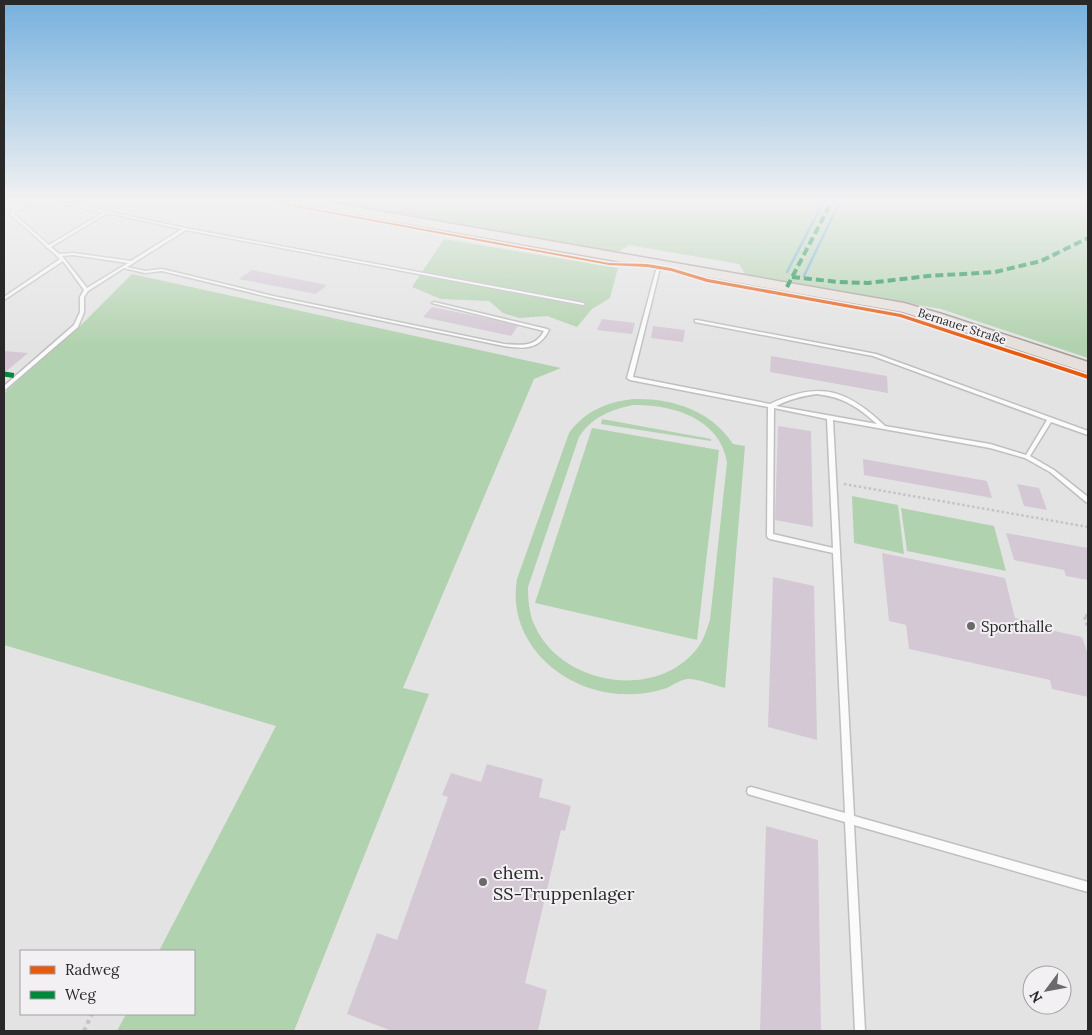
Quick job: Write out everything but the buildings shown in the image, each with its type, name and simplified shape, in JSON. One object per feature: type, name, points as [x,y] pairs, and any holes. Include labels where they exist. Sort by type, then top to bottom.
[{"type":"main road","name":"Bernauer Straße","points":[[576,249],[904,308],[937,317],[1088,368]]},
{"type":"lane","points":[[51,249],[63,259],[86,290]]},
{"type":"lane","points":[[4,388],[76,326],[82,312],[82,297],[86,290],[152,249]]},
{"type":"lane","points":[[293,249],[583,304]]},
{"type":"lane","points":[[58,255],[73,254],[132,262]]},
{"type":"lane","points":[[4,299],[63,259]]},
{"type":"lane","points":[[659,264],[630,378],[830,418],[990,446],[1028,457],[1052,471],[1088,500]]},
{"type":"lane","points":[[123,267],[145,272],[162,270],[273,297],[504,345],[527,348],[543,339],[547,330],[434,303]]},
{"type":"lane","points":[[698,320],[874,355],[1088,434]]},
{"type":"lane","points":[[771,406],[797,393],[812,392],[837,396],[853,402],[868,412],[885,428]]},
{"type":"lane","points":[[771,406],[770,536],[837,551]]},
{"type":"lane","points":[[830,418],[860,1031]]},
{"type":"lane","points":[[1028,457],[1050,419]]},
{"type":"lane","points":[[751,791],[1088,887]]},
{"type":"path","points":[[834,482],[1088,528]]},
{"type":"path","points":[[1088,616],[1084,615],[1088,628]]},
{"type":"path","points":[[84,1031],[92,1015]]},
{"type":"green space","points":[[437,249],[506,249],[618,268],[610,298],[592,309],[577,327],[547,316],[519,318],[503,313],[489,301],[441,299],[412,287]]},
{"type":"green space","points":[[603,249],[622,249],[618,252]]},
{"type":"green space","points":[[654,249],[1088,249],[1088,358],[941,309],[745,274],[739,264]]},
{"type":"green space","points":[[132,274],[561,368],[534,379],[403,688],[429,694],[294,1031],[117,1031],[125,1015],[195,1015],[195,950],[160,950],[276,726],[4,645],[4,393],[82,324]]},
{"type":"green space","points":[[633,399],[662,401],[689,408],[714,422],[733,444],[745,446],[725,688],[692,679],[680,681],[667,688],[646,693],[630,694],[602,691],[581,685],[561,674],[544,660],[530,643],[521,624],[516,602],[517,579],[569,433],[589,413],[614,402]],"holes":[[[633,405],[648,405],[678,411],[692,417],[704,424],[715,434],[723,447],[727,462],[710,620],[698,648],[677,667],[656,676],[632,680],[608,679],[585,672],[564,661],[546,644],[532,620],[528,587],[579,437],[590,424],[602,415]]]},
{"type":"green space","points":[[602,419],[711,439],[711,441],[601,424]]},
{"type":"green space","points":[[592,428],[719,450],[697,640],[535,603]]},
{"type":"green space","points":[[852,496],[898,505],[904,554],[854,543]]},
{"type":"green space","points":[[901,508],[994,526],[1006,571],[907,551]]},
{"type":"waterway","points":[[787,272],[799,249]]},
{"type":"waterway","points":[[804,276],[817,249]]},
{"type":"marked path","points":[[787,287],[807,249]]},
{"type":"marked path","points":[[792,277],[868,283],[928,276],[995,272],[1034,264],[1065,249]]},
{"type":"marked path","points":[[4,374],[18,376]]},
{"type":"cycle path","points":[[529,249],[609,264],[647,266],[671,270],[707,280],[901,316],[1088,377]]},
{"type":"place","name":"Sporthalle","points":[[971,626]]},
{"type":"place","name":"ehem. SS-Truppenlager","points":[[483,882]]}]
